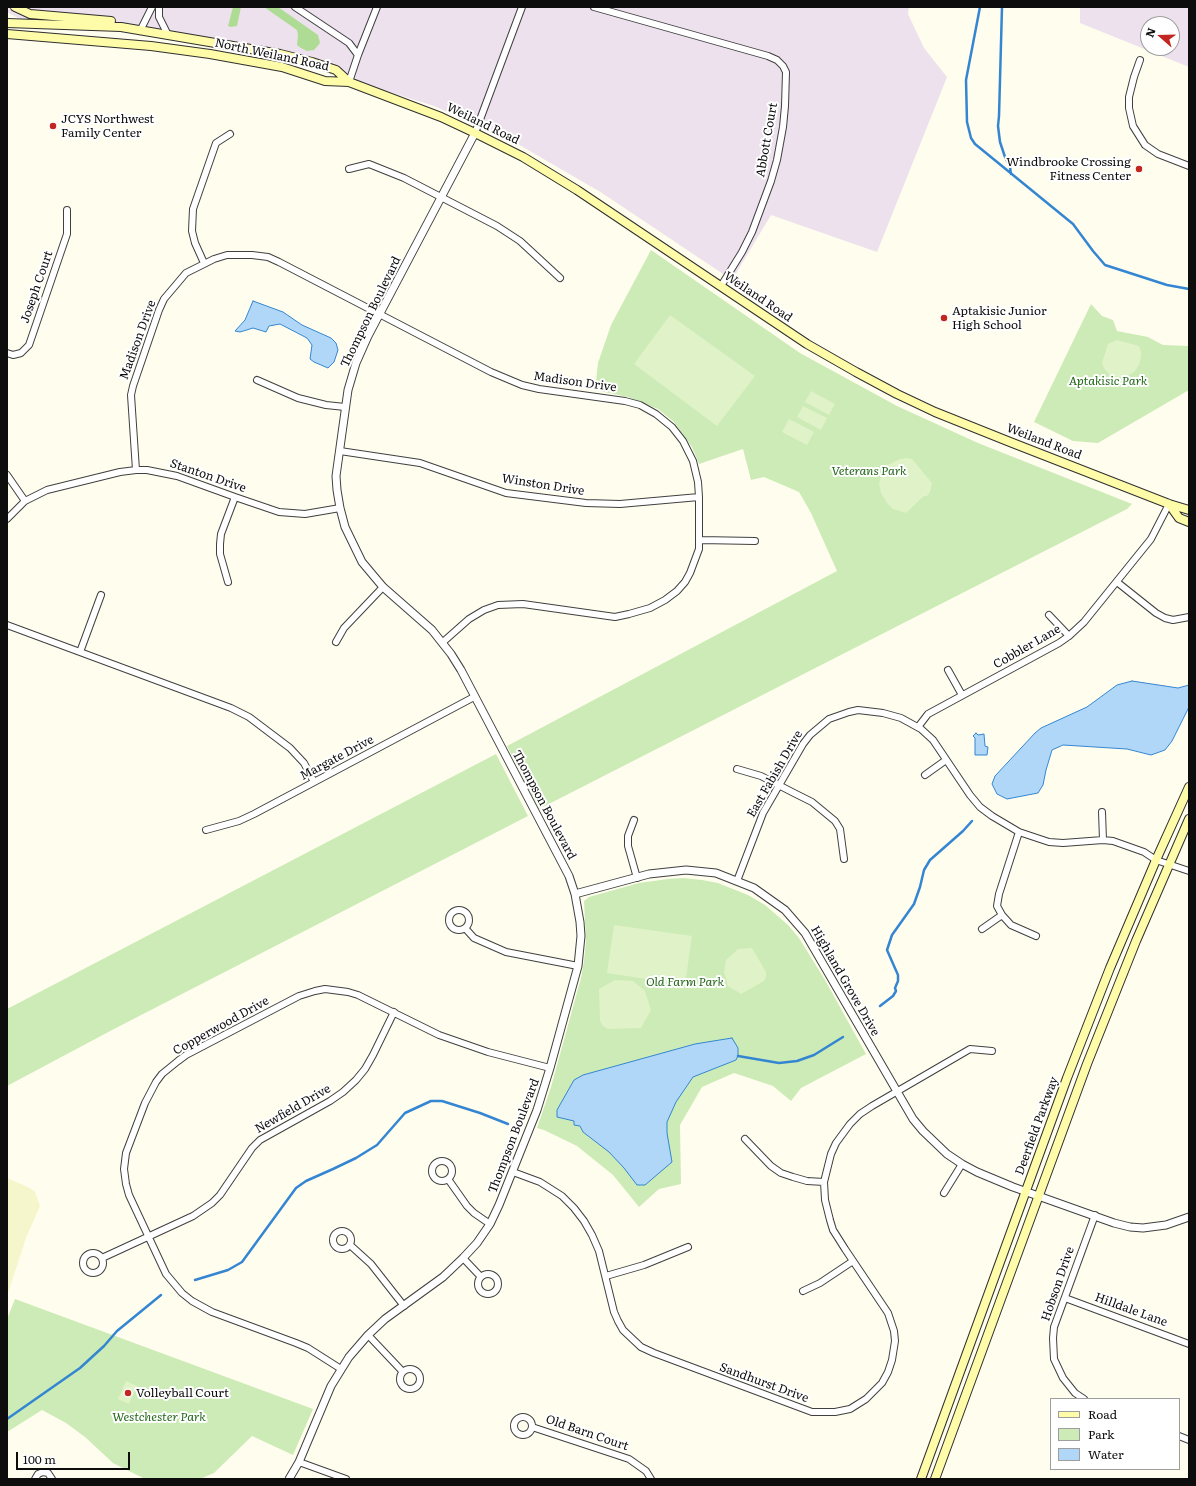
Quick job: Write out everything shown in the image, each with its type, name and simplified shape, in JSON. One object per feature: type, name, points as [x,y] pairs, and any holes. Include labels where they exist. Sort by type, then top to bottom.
[{"type":"main road","points":[[15,7],[30,14],[126,23],[140,30]]},
{"type":"main road","name":"North Weiland Road","points":[[7,23],[121,27],[280,54],[336,70],[349,82]]},
{"type":"main road","name":"North Weiland Road","points":[[7,34],[144,45],[210,54],[282,68],[325,80],[349,82]]},
{"type":"main road","name":"Weiland Road","points":[[349,82],[441,117],[523,157],[577,190],[807,344],[897,394],[935,412],[1169,504],[1189,510]]},
{"type":"main road","name":"Weiland Road","points":[[1169,504],[1179,518],[1189,522]]},
{"type":"main road","name":"Deerfield Parkway","points":[[920,1479],[1070,1071],[1110,968],[1189,787]]},
{"type":"main road","points":[[935,1479],[1038,1196],[1108,1011],[1189,819]]},
{"type":"street","points":[[140,30],[152,7]]},
{"type":"street","points":[[159,7],[159,18],[168,35]]},
{"type":"street","points":[[295,7],[349,43],[358,55]]},
{"type":"street","points":[[349,82],[377,7]]},
{"type":"street","points":[[475,133],[522,7]]},
{"type":"street","name":"Abbott Court","points":[[594,7],[768,56],[777,60],[784,68],[786,79],[785,111],[772,181],[752,232],[742,252],[721,286]]},
{"type":"street","points":[[1140,60],[1129,97],[1128,108],[1133,126],[1145,145],[1158,154],[1189,166]]},
{"type":"street","name":"Thompson Boulevard","points":[[289,1479],[299,1462],[331,1386],[341,1369],[368,1335],[386,1319],[443,1277],[463,1258],[477,1243],[490,1224],[513,1172],[537,1110],[578,966],[581,936],[580,922],[575,894],[569,876],[461,670],[443,642],[432,630],[383,587],[369,572],[356,551],[345,527],[340,508],[336,476],[351,375],[368,336],[475,133]]},
{"type":"street","points":[[204,263],[195,243],[192,231],[193,209],[216,143],[230,134]]},
{"type":"street","points":[[349,168],[369,164],[404,178],[497,226],[520,241],[560,278]]},
{"type":"street","name":"Joseph Court","points":[[7,353],[13,355],[22,353],[29,344],[67,234],[67,210]]},
{"type":"street","name":"Madison Drive","points":[[136,470],[131,395],[132,386],[164,298],[186,273],[204,263],[227,255],[243,254],[268,258],[491,372],[522,385],[539,389],[625,401],[640,405],[656,414],[672,427],[689,452],[698,482],[700,497],[700,540],[695,562],[685,582],[671,595],[650,608],[615,617],[523,604],[498,605],[484,610],[470,619],[443,642]]},
{"type":"street","points":[[257,380],[298,398],[326,405],[346,407]]},
{"type":"street","name":"Winston Drive","points":[[340,451],[420,463],[506,493],[586,503],[620,504],[700,497]]},
{"type":"street","name":"Stanton Drive","points":[[7,519],[26,501],[47,490],[120,472],[136,470],[147,470],[177,476],[279,512],[319,512],[340,508]]},
{"type":"street","points":[[7,476],[26,501]]},
{"type":"street","points":[[228,582],[220,554],[220,544],[221,534],[235,497]]},
{"type":"street","name":"Cobbler Lane","points":[[918,727],[928,714],[1059,643],[1069,636],[1084,622],[1151,539],[1169,504]]},
{"type":"street","points":[[700,540],[755,541]]},
{"type":"street","points":[[1117,582],[1156,613],[1165,618],[1173,620],[1189,617]]},
{"type":"street","points":[[336,642],[344,628],[383,587]]},
{"type":"street","points":[[80,652],[101,595]]},
{"type":"street","points":[[1049,614],[1069,636]]},
{"type":"street","points":[[7,625],[231,708],[249,717],[296,754],[304,763],[314,782]]},
{"type":"street","points":[[948,670],[962,696]]},
{"type":"street","name":"Margate Drive","points":[[206,830],[239,821],[474,697]]},
{"type":"street","name":"East Fabish Drive","points":[[737,881],[763,813],[803,744],[820,726],[839,715],[858,710],[870,710],[901,718],[918,727],[933,740],[970,795],[980,806],[992,816],[1019,832],[1049,842],[1063,843],[1103,840],[1124,844],[1144,852],[1156,860],[1189,871]]},
{"type":"street","points":[[925,775],[946,760]]},
{"type":"street","points":[[737,769],[761,776],[812,802],[835,821],[840,829],[844,859]]},
{"type":"street","points":[[1102,812],[1103,840]]},
{"type":"street","points":[[634,820],[628,836],[628,846],[637,878]]},
{"type":"street","points":[[1019,832],[999,894],[997,906],[1002,915],[1011,925],[1036,936]]},
{"type":"street","name":"Highland Grove Drive","points":[[575,894],[649,874],[686,870],[716,873],[765,894],[785,910],[806,933],[913,1119],[947,1154],[977,1172],[1038,1196],[1114,1223],[1130,1227],[1143,1228],[1166,1225],[1189,1217]]},
{"type":"street","points":[[982,929],[1002,915]]},
{"type":"street","points":[[465,928],[474,938],[506,952],[578,966]]},
{"type":"street","name":"Copperwood Drive","points":[[341,1369],[308,1348],[212,1312],[192,1301],[182,1293],[166,1274],[129,1194],[124,1170],[126,1153],[145,1103],[156,1082],[162,1074],[186,1055],[299,996],[315,991],[330,990],[348,992],[367,998],[439,1035],[466,1045],[550,1068]]},
{"type":"street","name":"Newfield Drive","points":[[102,1258],[204,1210],[220,1195],[252,1148],[260,1140],[330,1101],[356,1080],[365,1069],[394,1012]]},
{"type":"street","name":"Sandhurst Drive","points":[[513,1172],[540,1182],[562,1196],[574,1208],[592,1235],[599,1251],[614,1312],[623,1330],[641,1347],[800,1409],[824,1413],[850,1409],[875,1392],[882,1383],[888,1372],[894,1351],[894,1331],[888,1313],[853,1261],[834,1230],[830,1220],[825,1200],[824,1182],[831,1154],[836,1143],[850,1124],[860,1114],[872,1106],[970,1050],[992,1051]]},
{"type":"street","points":[[745,1139],[771,1166],[781,1173],[793,1178],[807,1181],[824,1182]]},
{"type":"street","points":[[944,1193],[962,1164]]},
{"type":"street","points":[[448,1179],[467,1206],[490,1224]]},
{"type":"street","name":"Hobson Drive","points":[[1083,1398],[1062,1378],[1054,1359],[1053,1338],[1054,1327],[1095,1215]]},
{"type":"street","points":[[350,1245],[370,1264],[404,1306]]},
{"type":"street","points":[[606,1276],[644,1265],[688,1247]]},
{"type":"street","points":[[463,1258],[481,1277]]},
{"type":"street","points":[[803,1291],[820,1283],[853,1261]]},
{"type":"street","name":"Hilldale Lane","points":[[1065,1298],[1189,1344]]},
{"type":"street","points":[[368,1335],[403,1372]]},
{"type":"street","name":"Old Barn Court","points":[[532,1427],[629,1459],[646,1471],[651,1479]]},
{"type":"street","points":[[299,1462],[346,1479]]},
{"type":"street","points":[[35,1479],[38,1474],[43,1472],[48,1473],[52,1479]]},
{"type":"shaded area","points":[[7,7],[909,7],[908,14],[924,48],[947,77],[877,252],[771,215],[732,280],[602,193],[511,140],[434,106],[253,49],[138,26],[20,19],[7,12]]},
{"type":"shaded area","points":[[1080,7],[1189,7],[1189,67],[1162,56],[1180,56],[1180,16],[1140,16],[1140,47],[1080,23]]},
{"type":"green space","points":[[233,7],[241,7],[237,26],[231,27],[228,26]]},
{"type":"green space","points":[[264,7],[278,7],[318,35],[320,43],[314,50],[307,51],[301,48],[297,45],[297,30]]},
{"type":"green space","name":"Veterans Park","points":[[651,250],[800,353],[897,406],[978,443],[1132,504],[1127,509],[539,809],[507,746],[837,571],[811,513],[799,492],[764,477],[751,480],[743,449],[699,464],[692,447],[674,422],[658,409],[628,397],[595,390],[598,363],[611,325]]},
{"type":"green space","name":"Aptakisic Park","points":[[1091,304],[1102,316],[1113,320],[1117,331],[1148,337],[1163,345],[1189,346],[1189,390],[1098,443],[1073,441],[1034,422]]},
{"type":"green space","points":[[670,315],[755,376],[717,426],[634,364]]},
{"type":"green space","points":[[1117,340],[1139,346],[1141,352],[1139,365],[1134,372],[1127,376],[1118,377],[1109,374],[1102,363],[1108,344]]},
{"type":"green space","points":[[811,391],[835,404],[829,415],[805,402]]},
{"type":"green space","points":[[803,406],[827,418],[821,430],[797,417]]},
{"type":"green space","points":[[789,419],[814,432],[807,445],[782,432]]},
{"type":"green space","points":[[900,459],[912,459],[932,483],[930,492],[927,496],[924,496],[906,513],[893,509],[887,503],[881,493],[879,483],[881,476],[888,465]]},
{"type":"green space","points":[[496,754],[528,816],[114,1029],[7,1086],[7,1009]]},
{"type":"green space","name":"Old Farm Park","points":[[683,878],[718,883],[748,895],[765,905],[788,925],[799,938],[825,980],[866,1054],[801,1088],[791,1101],[773,1086],[734,1073],[702,1087],[680,1125],[681,1184],[659,1189],[639,1207],[613,1175],[577,1146],[537,1128],[551,1087],[581,978],[586,942],[584,901],[589,897],[639,883]]},
{"type":"green space","points":[[614,925],[692,936],[685,985],[607,973]]},
{"type":"green space","points":[[752,948],[766,972],[766,977],[764,981],[741,994],[728,986],[724,972],[726,960],[738,949]]},
{"type":"green space","points":[[615,980],[633,981],[645,991],[651,1010],[641,1028],[608,1029],[603,1026],[600,1021],[599,989]]},
{"type":"green space","points":[[7,1178],[30,1188],[35,1192],[40,1206],[26,1238],[7,1296]]},
{"type":"green space","name":"Westchester Park","points":[[15,1299],[313,1409],[293,1455],[252,1436],[214,1473],[200,1479],[145,1479],[113,1463],[85,1437],[66,1423],[42,1410],[7,1432],[7,1319]]},
{"type":"green space","name":"Volleyball Court","points":[[126,1381],[137,1386],[129,1404],[118,1399]]},
{"type":"water","points":[[253,301],[283,312],[302,325],[331,338],[336,343],[338,350],[334,362],[328,368],[314,362],[310,359],[312,345],[307,338],[280,324],[269,326],[266,332],[253,328],[240,332],[235,331],[245,320]]},
{"type":"water","points":[[1132,681],[1178,688],[1189,685],[1189,707],[1172,741],[1165,750],[1151,755],[1127,749],[1063,745],[1052,750],[1043,785],[1038,793],[1007,799],[997,794],[992,784],[995,776],[1035,733],[1041,728],[1087,707],[1117,685]]},
{"type":"water","points":[[976,733],[978,735],[984,734],[985,746],[988,747],[987,755],[975,755],[975,738],[973,736]]},
{"type":"water","points":[[732,1038],[738,1048],[738,1056],[736,1060],[693,1077],[676,1102],[667,1122],[667,1133],[672,1162],[645,1185],[637,1185],[609,1152],[583,1132],[580,1126],[574,1125],[574,1121],[557,1117],[557,1110],[574,1080],[583,1075],[695,1044]]},
{"type":"waterway","points":[[980,7],[966,80],[967,122],[971,138],[975,144],[1073,224],[1105,265],[1167,285],[1189,289]]},
{"type":"waterway","points":[[1002,7],[998,126],[1000,142],[1010,167],[1011,174]]},
{"type":"waterway","points":[[880,1006],[893,996],[896,991],[895,988],[898,981],[898,975],[887,950],[892,935],[914,904],[924,870],[930,860],[963,831],[972,821]]},
{"type":"waterway","points":[[738,1056],[779,1063],[797,1061],[814,1055],[843,1037]]},
{"type":"waterway","points":[[195,1280],[228,1270],[242,1262],[296,1188],[306,1181],[356,1158],[377,1145],[405,1113],[431,1101],[442,1101],[508,1124]]},
{"type":"waterway","points":[[7,1419],[80,1368],[104,1346],[117,1331],[161,1295]]},
{"type":"place","name":"JCYS Northwest Family Center","points":[[53,126]]},
{"type":"place","name":"Windbrooke Crossing Fitness Center","points":[[1139,169]]},
{"type":"place","name":"Aptakisic Junior High School","points":[[944,318]]},
{"type":"place","name":"Volleyball Court","points":[[128,1393]]}]
